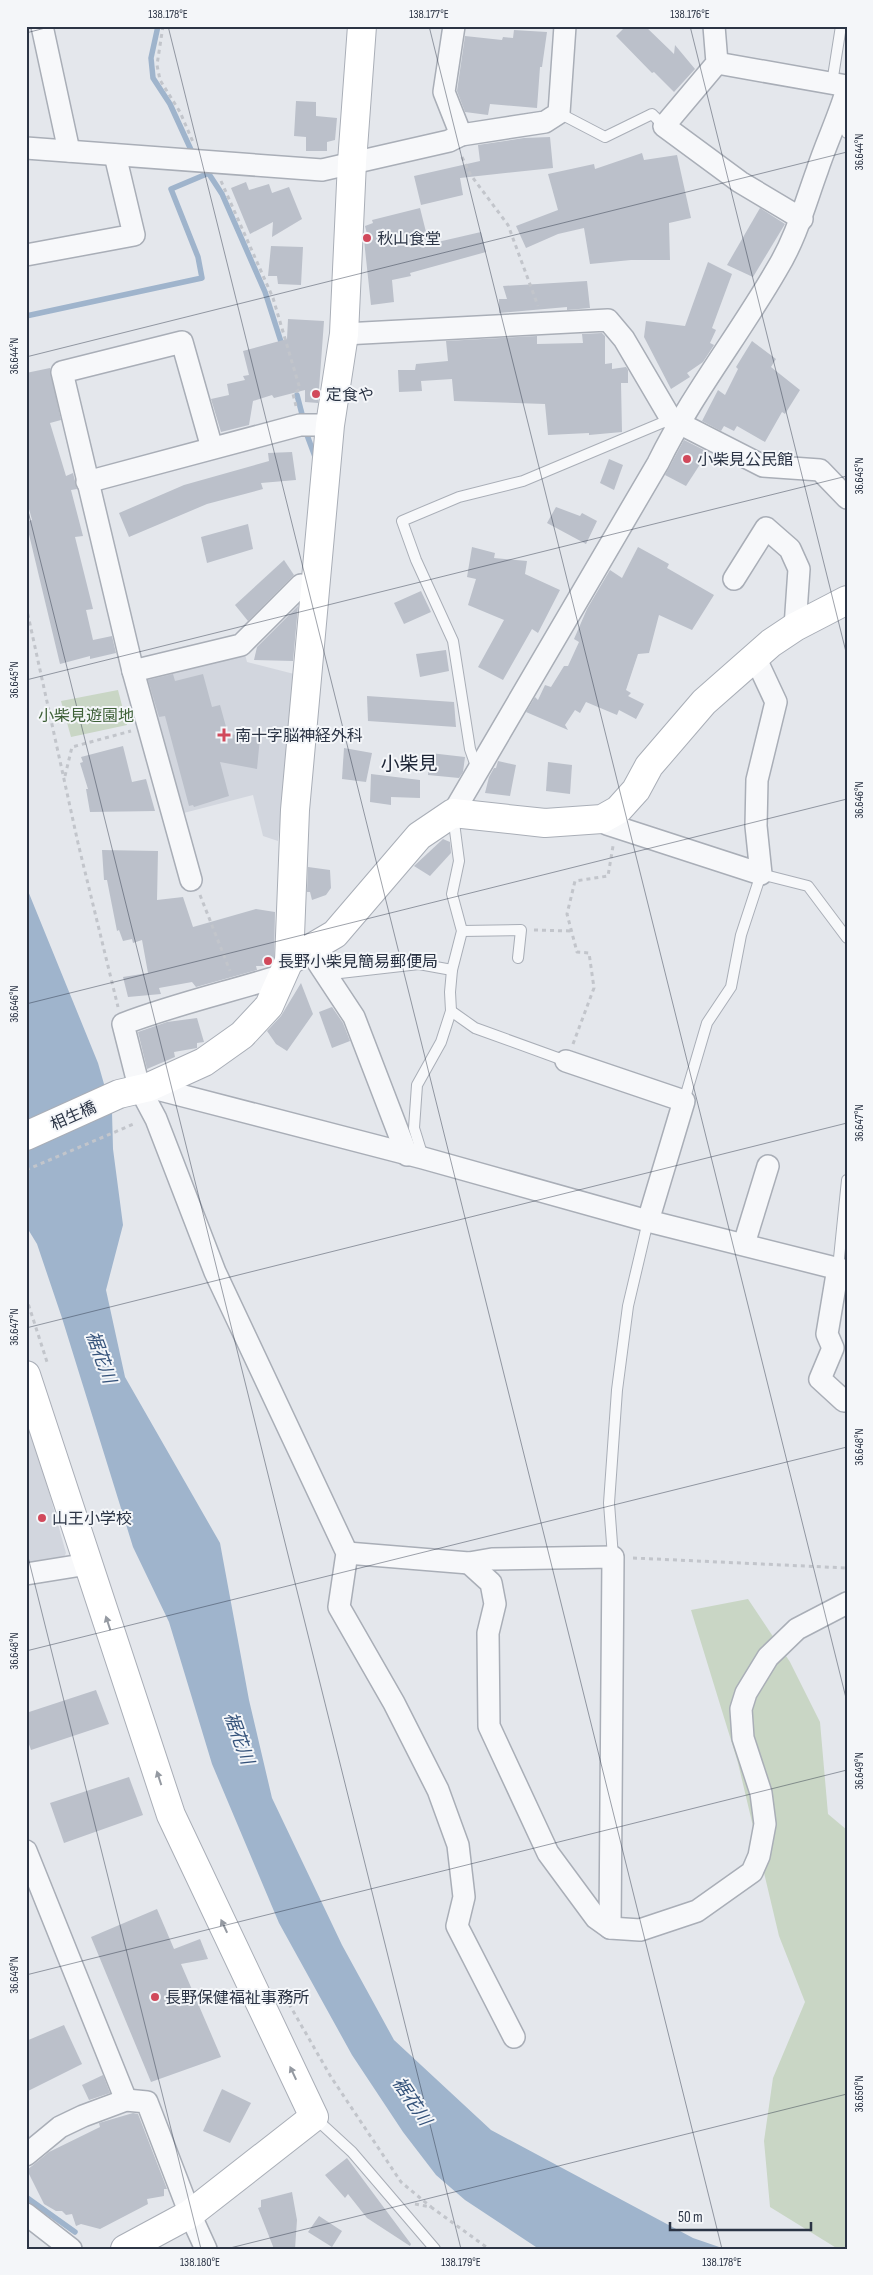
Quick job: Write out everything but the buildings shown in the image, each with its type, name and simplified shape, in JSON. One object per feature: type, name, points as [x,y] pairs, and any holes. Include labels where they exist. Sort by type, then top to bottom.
[{"type":"street","points":[[42,26],[70,151]]},
{"type":"street","points":[[362,26],[352,162],[344,334],[330,425],[295,810],[297,961],[354,1017],[415,1157]]},
{"type":"street","points":[[454,26],[444,92],[458,137]]},
{"type":"street","points":[[26,148],[322,170],[458,137],[545,122],[559,113],[566,26]]},
{"type":"street","points":[[714,26],[716,63],[664,126],[740,182],[802,219]]},
{"type":"street","points":[[514,2037],[457,1926],[464,1897],[458,1846],[438,1790],[394,1703],[340,1607],[347,1554],[215,1272],[156,1119],[136,1089],[122,1024],[157,1011],[236,990],[297,961],[335,934],[419,836],[453,813],[478,774],[658,463],[674,421],[778,268],[802,219],[817,169],[843,124],[842,86],[716,63]]},
{"type":"street","points":[[26,255],[134,235],[115,155]]},
{"type":"street","points":[[344,334],[608,320],[624,340],[674,421],[763,466],[820,470],[847,498]]},
{"type":"street","points":[[191,880],[146,726],[62,372],[182,342],[212,448]]},
{"type":"street","points":[[87,482],[300,425],[330,425]]},
{"type":"street","points":[[734,579],[766,528],[790,549],[799,569],[795,627]]},
{"type":"street","points":[[133,671],[241,645],[301,585],[316,588]]},
{"type":"street","points":[[609,823],[636,790],[649,766],[704,702],[755,657],[795,627],[847,600]]},
{"type":"street","points":[[453,813],[545,823],[609,823],[761,874],[756,826],[757,780],[776,702],[755,657]]},
{"type":"street","name":"相生橋","points":[[26,1136],[204,1062],[242,1035],[269,1006],[297,961]]},
{"type":"street","points":[[566,1061],[684,1101],[648,1221]]},
{"type":"street","points":[[136,1089],[415,1157],[648,1221],[842,1269],[827,1334],[833,1348],[820,1379],[844,1401]]},
{"type":"street","points":[[744,1244],[768,1166]]},
{"type":"street","points":[[26,1375],[171,1815],[314,2117],[190,2214],[125,2249]]},
{"type":"street","points":[[347,1554],[469,1563],[492,1559],[613,1557],[610,1928]]},
{"type":"street","points":[[469,1563],[491,1583],[495,1604],[488,1633],[489,1726],[548,1853],[596,1918],[610,1928],[640,1930],[697,1911],[752,1872],[759,1856],[765,1824],[762,1793],[743,1738],[741,1709],[746,1693],[754,1676],[768,1657],[798,1629],[847,1603]]},
{"type":"street","points":[[26,1574],[88,1564]]},
{"type":"street","points":[[26,1851],[126,2100]]},
{"type":"street","points":[[26,2155],[60,2127],[126,2100],[147,2102],[190,2214],[206,2249]]},
{"type":"street","points":[[26,2214],[71,2249]]},
{"type":"lane","points":[[841,26],[842,86]]},
{"type":"lane","points":[[559,113],[605,137],[652,114],[664,126]]},
{"type":"lane","points":[[478,774],[470,749],[453,641],[416,560],[402,521],[459,497],[523,481],[674,421]]},
{"type":"lane","points":[[415,1157],[414,1128],[417,1085],[441,1042],[451,1011],[452,970],[462,931],[452,894],[459,861],[453,813]]},
{"type":"lane","points":[[684,1101],[707,1023],[731,987],[741,935],[761,874],[808,886],[847,938]]},
{"type":"lane","points":[[462,931],[520,930],[518,958]]},
{"type":"lane","points":[[297,961],[328,958],[340,972],[419,964],[452,970]]},
{"type":"lane","points":[[451,1011],[475,1028],[566,1061]]},
{"type":"lane","points":[[842,1269],[847,1180]]},
{"type":"lane","points":[[613,1557],[608,1503],[618,1390],[628,1306],[648,1221]]},
{"type":"lane","points":[[314,2117],[352,2152],[435,2249]]},
{"type":"path","points":[[163,26],[157,65],[160,80],[180,112],[205,161],[222,183],[273,298],[300,389],[293,394],[300,425]]},
{"type":"path","points":[[458,137],[470,174],[508,226],[533,290],[543,323]]},
{"type":"path","points":[[26,606],[64,779],[122,1024]]},
{"type":"path","points":[[64,779],[72,747],[146,726]]},
{"type":"path","points":[[566,1061],[594,988],[589,954],[577,952],[566,914],[575,881],[608,876],[609,823]]},
{"type":"path","points":[[191,880],[197,887],[208,912],[236,990]]},
{"type":"path","points":[[520,930],[571,930]]},
{"type":"path","points":[[26,1170],[146,1119]]},
{"type":"path","points":[[613,1557],[847,1568]]},
{"type":"path","points":[[278,1984],[331,2077],[401,2182],[430,2207],[489,2249]]},
{"type":"path","points":[[392,2200],[430,2207]]},
{"type":"shaded area","name":"南十字脳神経外科","points":[[243,646],[247,662],[298,675],[278,841],[263,836],[253,795],[176,815],[141,671]]},
{"type":"shaded area","name":"山王小学校","points":[[26,1410],[66,1553],[63,1559],[26,1566]]},
{"type":"green space","name":"小柴見遊園地","points":[[118,690],[127,725],[71,737],[61,701]]},
{"type":"green space","points":[[748,1599],[790,1662],[820,1722],[828,1814],[847,1830],[847,2249],[838,2249],[770,2207],[764,2141],[773,2078],[805,2002],[779,1936],[738,1763],[691,1610]]},
{"type":"water","name":"裾花川","points":[[26,886],[98,1063],[112,1112],[113,1149],[123,1225],[106,1290],[125,1377],[220,1543],[249,1700],[272,1798],[342,1945],[394,2040],[491,2130],[693,2238],[725,2249],[539,2249],[465,2200],[436,2175],[403,2132],[352,2055],[279,1923],[212,1764],[169,1622],[133,1547],[62,1318],[37,1244],[26,1226]]},
{"type":"waterway","points":[[158,26],[151,58],[153,78],[170,104],[192,152]]},
{"type":"waterway","points":[[207,171],[222,194],[265,292],[283,348]]},
{"type":"waterway","points":[[26,316],[202,278],[198,257],[171,189],[209,173]]},
{"type":"waterway","points":[[297,395],[303,418]]},
{"type":"waterway","points":[[307,435],[317,462]]},
{"type":"waterway","points":[[26,2197],[75,2232]]},
{"type":"place","name":"秋山食堂","points":[[367,238]]},
{"type":"place","name":"定食や","points":[[316,394]]},
{"type":"place","name":"小柴見公民館","points":[[687,459]]},
{"type":"place","name":"南十字脳神経外科","points":[[224,735]]},
{"type":"place","name":"長野小柴見簡易郵便局","points":[[268,961]]},
{"type":"place","name":"山王小学校","points":[[42,1518]]},
{"type":"place","name":"長野保健福祉事務所","points":[[155,1997]]},
{"type":"district","name":"小柴見","points":[[409,763]]}]
